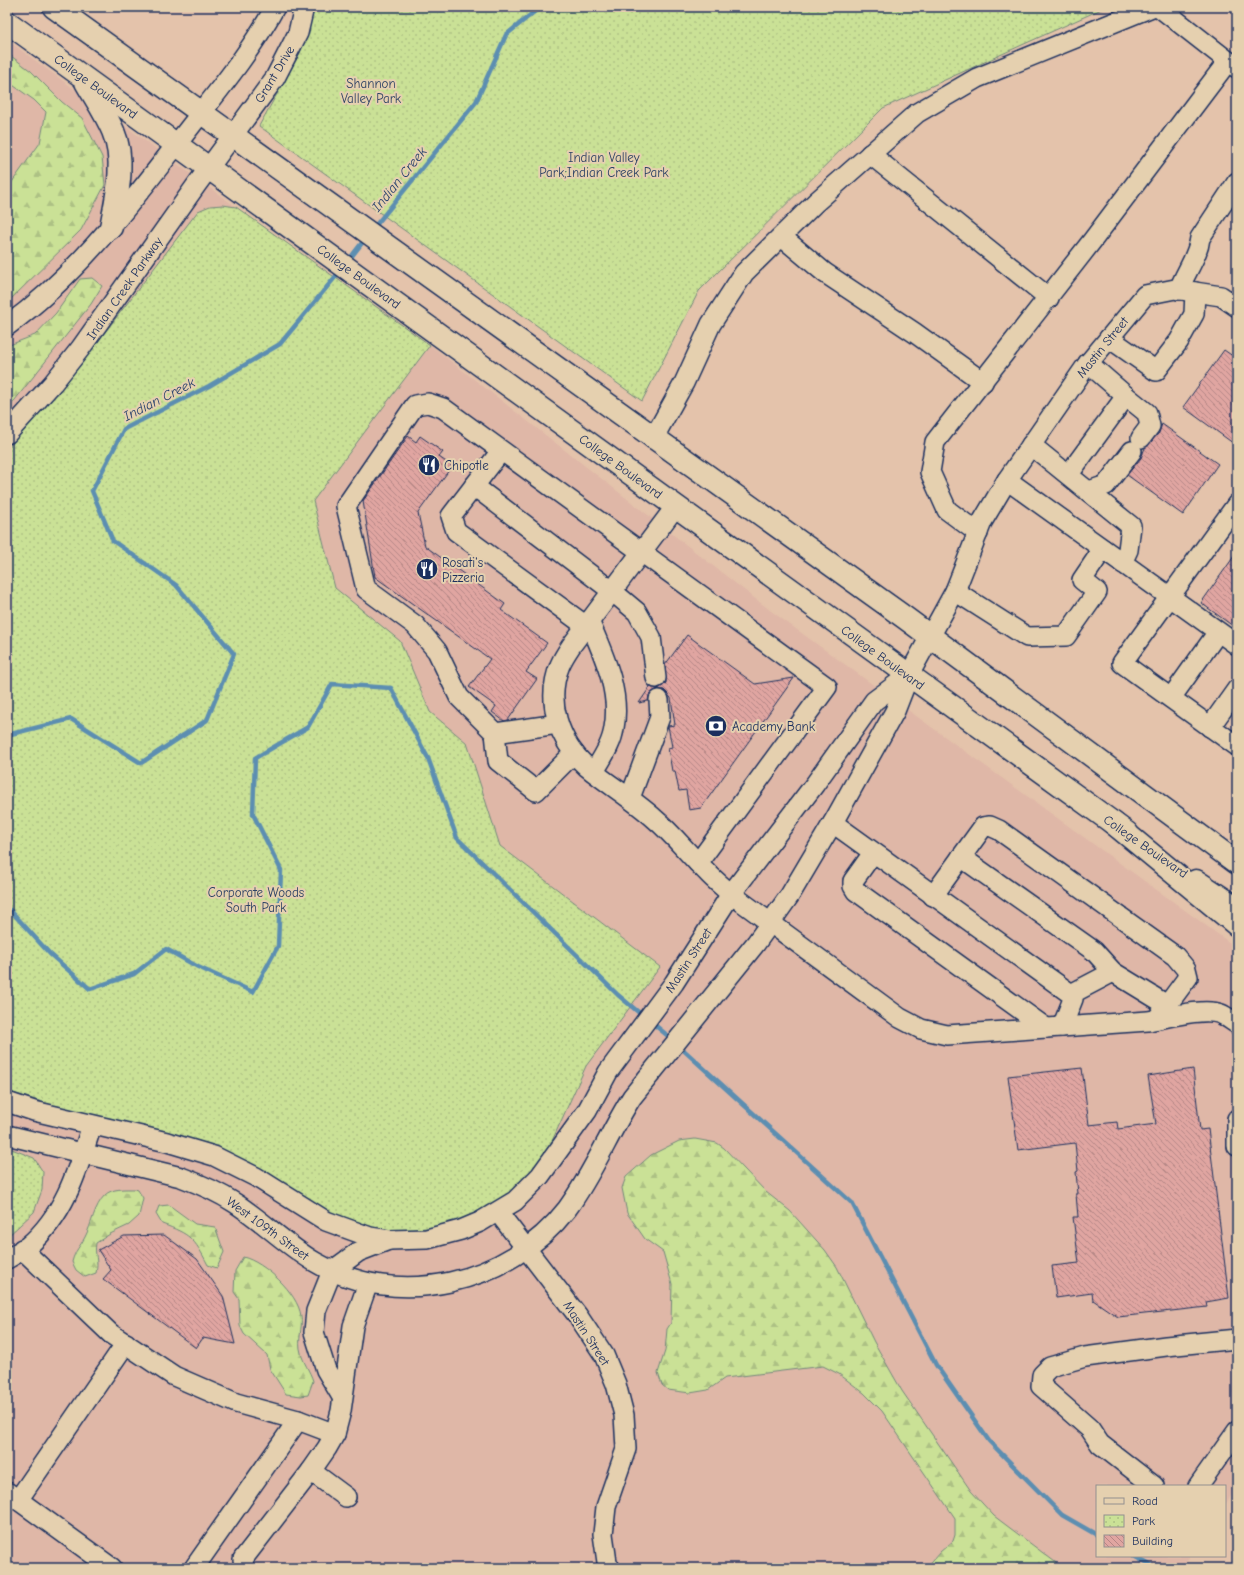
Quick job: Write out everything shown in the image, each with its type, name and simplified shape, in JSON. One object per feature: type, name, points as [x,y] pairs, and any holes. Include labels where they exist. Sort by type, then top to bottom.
[{"type":"main road","points":[[54,7],[653,439],[930,636],[1237,863]]},
{"type":"main road","name":"College Boulevard","points":[[7,22],[1112,822],[1237,908]]},
{"type":"main road","points":[[83,76],[113,131],[117,148],[120,178],[111,227]]},
{"type":"main road","points":[[1112,822],[1237,925]]},
{"type":"street","points":[[7,326],[67,276],[111,227],[201,113],[261,32],[275,7]]},
{"type":"street","name":"Grant Drive","points":[[233,136],[275,78],[298,33],[304,7]]},
{"type":"street","points":[[653,439],[684,383],[711,324],[744,273],[816,202],[917,113],[976,78],[1152,7]]},
{"type":"street","points":[[978,533],[947,510],[930,472],[935,442],[1232,65],[1159,7]]},
{"type":"street","name":"Indian Creek Parkway","points":[[7,434],[53,383],[80,349],[233,136]]},
{"type":"street","points":[[870,154],[1048,298]]},
{"type":"street","points":[[1109,338],[1156,371],[1180,341],[1194,314],[1184,276],[1199,248],[1200,238],[1237,182]]},
{"type":"street","points":[[782,237],[825,273],[915,333],[983,382]]},
{"type":"street","name":"Mastin Street","points":[[526,1248],[550,1228],[567,1208],[589,1173],[618,1118],[657,1064],[771,922],[833,823],[895,711],[909,675],[955,591],[982,522],[1007,480],[1088,363],[1145,295],[1187,291],[1221,296],[1237,307]]},
{"type":"street","points":[[1088,363],[1147,413],[1150,426],[1106,485],[1089,491]]},
{"type":"street","points":[[1069,474],[1126,396]]},
{"type":"street","points":[[574,753],[536,790],[517,778],[498,761],[495,733],[459,697],[437,651],[416,625],[366,589],[346,506],[415,405],[428,403],[443,408],[826,687],[698,863]]},
{"type":"street","points":[[1031,445],[1069,474],[1131,526],[1128,550],[1122,562]]},
{"type":"street","points":[[501,451],[451,516],[456,531],[587,624],[610,671],[615,702],[614,728],[605,754],[594,772]]},
{"type":"street","points":[[1007,480],[1237,645]]},
{"type":"street","points":[[474,486],[612,591],[637,612],[651,637],[656,678]]},
{"type":"street","points":[[1237,504],[1122,663],[1237,746]]},
{"type":"street","points":[[676,506],[571,646],[560,666],[555,686],[554,708],[558,724],[564,739],[574,753],[594,772],[630,798],[659,822],[698,863],[731,894],[900,1018],[921,1029],[947,1035],[1054,1028],[1162,1012],[1207,1012],[1220,1014],[1237,1024]]},
{"type":"street","points":[[955,591],[1027,637],[1066,636],[1097,592],[1082,580],[1103,549]]},
{"type":"street","points":[[1171,698],[1218,632]]},
{"type":"street","name":"Mastin Street","points":[[610,1568],[606,1562],[603,1534],[606,1507],[626,1450],[624,1415],[616,1384],[604,1355],[578,1316],[498,1212],[527,1190],[540,1176],[587,1111],[608,1072],[674,983],[731,894],[815,784],[874,702],[909,675]]},
{"type":"street","points":[[1210,727],[1237,689]]},
{"type":"street","points":[[630,798],[660,717],[659,700]]},
{"type":"street","points":[[495,733],[558,724]]},
{"type":"street","points":[[833,823],[1071,994],[1073,1000],[1054,1028]]},
{"type":"street","points":[[933,896],[983,827],[990,826],[999,830],[1175,956],[1186,969],[1188,977],[1162,1012]]},
{"type":"street","points":[[873,853],[853,881],[853,886],[856,891],[1054,1028]]},
{"type":"street","points":[[961,857],[1094,951],[1113,972],[1162,1012]]},
{"type":"street","points":[[1071,994],[1113,972]]},
{"type":"street","points":[[7,1102],[92,1125],[167,1142],[214,1156],[256,1177],[326,1221],[370,1237],[389,1240],[427,1239],[461,1230],[498,1212]]},
{"type":"street","points":[[92,1125],[72,1186],[58,1211],[49,1223],[15,1254],[111,1334],[174,1376],[236,1403],[298,1420],[334,1434]]},
{"type":"street","name":"West 109th Street","points":[[14,1137],[181,1177],[200,1184],[235,1203],[297,1250],[332,1271],[347,1278],[368,1283],[412,1286],[454,1282],[476,1276],[496,1267],[526,1248]]},
{"type":"street","points":[[342,1397],[326,1370],[314,1332],[316,1311],[332,1271],[358,1252],[389,1240]]},
{"type":"street","points":[[244,1568],[243,1559],[311,1471],[327,1448],[334,1434],[341,1412],[353,1326],[368,1283]]},
{"type":"street","points":[[1153,1485],[1100,1444],[1090,1429],[1047,1393],[1041,1386],[1042,1375],[1050,1366],[1085,1357],[1166,1346],[1237,1340]]},
{"type":"street","points":[[112,1568],[13,1496],[126,1344]]},
{"type":"street","points":[[194,1568],[298,1420]]},
{"type":"street","points":[[1199,1485],[1237,1431]]},
{"type":"street","points":[[311,1471],[346,1497]]},
{"type":"shaded area","points":[[7,40],[236,207],[430,345],[771,611],[1237,948],[1237,1487],[1226,1504],[1226,1485],[1096,1485],[1096,1557],[1189,1557],[1182,1568],[7,1568]]},
{"type":"green space","name":"Indian Valley Park;Indian Creek Park","points":[[315,7],[1106,7],[883,108],[699,291],[642,401],[259,126],[300,53]]},
{"type":"green space","points":[[7,53],[31,71],[62,102],[82,118],[102,157],[105,185],[81,230],[7,303],[7,189],[40,143],[46,112],[34,100],[7,81]]},
{"type":"green space","name":"Corporate Woods South Park","points":[[223,205],[236,207],[430,345],[313,501],[335,588],[400,641],[430,712],[467,743],[500,846],[660,967],[586,1066],[552,1141],[539,1164],[517,1188],[502,1200],[455,1225],[397,1231],[360,1225],[332,1213],[236,1156],[199,1141],[74,1112],[7,1091],[7,449],[73,374],[198,211],[210,206]]},
{"type":"green space","points":[[92,278],[102,286],[91,304],[7,410],[7,346],[35,335],[56,313],[80,279]]},
{"type":"green space","points":[[695,1139],[717,1143],[724,1148],[766,1192],[790,1211],[825,1250],[837,1267],[874,1342],[902,1391],[971,1491],[994,1516],[1063,1568],[926,1568],[940,1552],[953,1541],[955,1535],[955,1518],[882,1411],[864,1393],[839,1374],[823,1366],[725,1378],[708,1390],[690,1393],[668,1390],[662,1385],[658,1373],[665,1351],[667,1329],[671,1323],[672,1284],[663,1252],[645,1239],[627,1213],[622,1188],[626,1177],[651,1155],[679,1141]]},
{"type":"green space","points":[[7,1147],[34,1158],[43,1172],[42,1190],[34,1212],[7,1237]]},
{"type":"green space","points":[[119,1189],[138,1190],[143,1198],[139,1216],[129,1225],[96,1243],[96,1273],[85,1277],[76,1270],[72,1262],[76,1251],[87,1232],[98,1204],[105,1195],[111,1191]]},
{"type":"green space","points":[[169,1205],[195,1224],[215,1227],[224,1252],[217,1268],[208,1265],[195,1243],[185,1234],[162,1224],[156,1214],[159,1206]]},
{"type":"green space","points":[[243,1257],[260,1265],[279,1280],[294,1298],[299,1307],[301,1316],[300,1348],[303,1360],[313,1381],[308,1395],[301,1396],[286,1394],[270,1369],[267,1355],[244,1334],[240,1326],[239,1299],[234,1292],[235,1271]]},
{"type":"building","points":[[1224,350],[1237,359],[1237,446],[1183,407]]},
{"type":"building","points":[[1162,424],[1218,464],[1183,515],[1127,475],[1141,458],[1145,448],[1159,433]]},
{"type":"building","points":[[408,436],[416,442],[420,436],[443,452],[439,457],[452,466],[418,513],[425,546],[505,604],[501,610],[547,643],[526,672],[537,679],[508,720],[504,721],[492,712],[496,706],[469,687],[490,659],[375,577],[363,501]]},
{"type":"building","points":[[1237,552],[1237,629],[1201,603]]},
{"type":"building","name":"Academy Bank","points":[[687,635],[755,684],[794,678],[701,808],[689,810],[686,790],[679,791],[675,771],[672,771],[668,748],[672,747],[668,726],[675,725],[671,698],[664,690],[658,689],[666,683],[665,665]]},
{"type":"building","points":[[650,687],[658,689],[649,695],[648,701],[639,703]]},
{"type":"building","points":[[1082,1068],[1089,1125],[1117,1122],[1118,1129],[1156,1124],[1148,1076],[1193,1069],[1200,1130],[1208,1129],[1229,1298],[1206,1302],[1207,1307],[1118,1317],[1093,1300],[1092,1293],[1056,1298],[1052,1266],[1079,1263],[1073,1217],[1078,1217],[1076,1172],[1078,1171],[1075,1143],[1018,1150],[1008,1076]]},
{"type":"building","points":[[164,1235],[197,1259],[223,1296],[235,1344],[203,1338],[196,1348],[103,1279],[111,1270],[98,1250],[124,1236]]},
{"type":"waterway","name":"Indian Creek","points":[[372,230],[476,102],[506,35],[540,7]]},
{"type":"waterway","name":"Indian Creek","points":[[348,261],[365,239]]},
{"type":"waterway","name":"Indian Creek","points":[[7,735],[71,719],[141,763],[207,720],[234,654],[176,585],[113,541],[92,491],[124,429],[209,386],[280,344],[341,270]]},
{"type":"waterway","points":[[7,909],[10,910],[50,954],[90,989],[134,974],[166,949],[198,967],[253,992],[278,946],[281,870],[253,814],[255,758],[308,727],[332,684],[391,688],[428,758],[457,838],[618,995],[643,1016]]},
{"type":"waterway","points":[[651,1022],[673,1040]]},
{"type":"waterway","points":[[678,1045],[852,1203],[936,1365],[989,1441],[1062,1515],[1096,1534]]},
{"type":"waterway","points":[[1136,1557],[1155,1568]]},
{"type":"place","name":"Chipotle","points":[[429,465]]},
{"type":"place","name":"Rosati's Pizzeria","points":[[427,569]]},
{"type":"place","name":"Academy Bank","points":[[716,726]]},
{"type":"park label","name":"Shannon Valley Park","points":[[371,90]]}]
